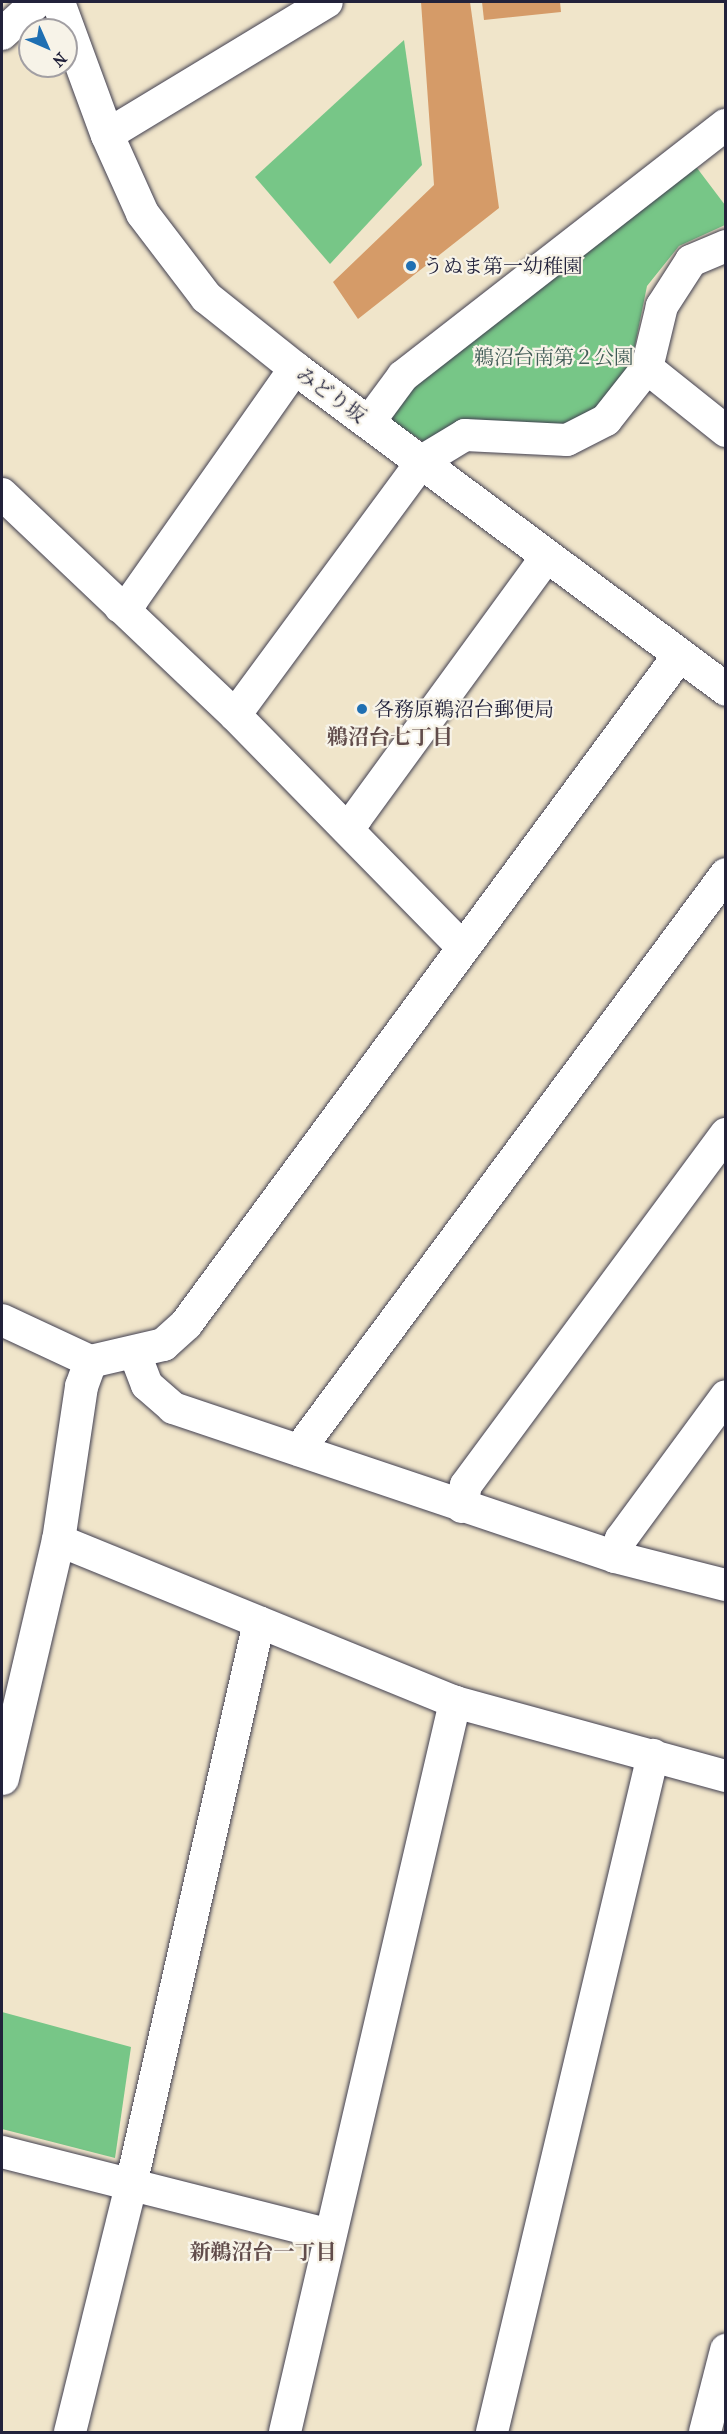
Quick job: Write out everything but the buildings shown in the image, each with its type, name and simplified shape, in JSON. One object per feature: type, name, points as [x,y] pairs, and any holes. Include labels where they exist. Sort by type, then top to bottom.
[{"type":"street","points":[[2,34],[37,2]]},
{"type":"street","name":"みどり坂","points":[[58,2],[107,135],[142,213],[206,297],[295,368],[422,461],[678,656],[726,689]]},
{"type":"street","points":[[107,135],[327,2]]},
{"type":"street","points":[[369,422],[403,376],[726,125]]},
{"type":"street","points":[[235,715],[422,461],[465,435],[567,440],[606,420],[647,368],[662,306],[691,261],[726,246]]},
{"type":"street","points":[[120,607],[132,600],[295,368]]},
{"type":"street","points":[[647,368],[726,431]]},
{"type":"street","points":[[2,494],[235,715],[463,948]]},
{"type":"street","points":[[345,826],[356,818],[547,556]]},
{"type":"street","points":[[2,1320],[90,1361],[135,1354],[163,1344],[186,1323],[678,656]]},
{"type":"street","points":[[298,1450],[726,874]]},
{"type":"street","points":[[462,1507],[466,1485],[726,1134]]},
{"type":"street","points":[[135,1354],[147,1385],[174,1408],[615,1557],[726,1585]]},
{"type":"street","points":[[2,1778],[58,1540],[81,1386],[90,1361]]},
{"type":"street","points":[[615,1557],[621,1539],[726,1396]]},
{"type":"street","points":[[58,1540],[455,1702],[726,1776]]},
{"type":"street","points":[[70,2433],[131,2184],[259,1622]]},
{"type":"street","points":[[289,2432],[329,2235],[455,1702]]},
{"type":"street","points":[[492,2433],[653,1755]]},
{"type":"street","points":[[2,2152],[329,2235]]},
{"type":"street","points":[[705,2433],[726,2350]]},
{"type":"green space","points":[[404,40],[422,165],[330,264],[255,177]]},
{"type":"green space","name":"鵜沼台南第２公園","points":[[694,164],[725,205],[725,225],[679,246],[647,286],[632,360],[601,406],[567,425],[427,444],[388,418],[410,385]]},
{"type":"green space","points":[[2,2012],[131,2047],[115,2158],[2,2129]]},
{"type":"place","name":"うぬま第一幼稚園","points":[[411,266]]},
{"type":"place","name":"各務原鵜沼台郵便局","points":[[362,709]]},
{"type":"district","name":"鵜沼台七丁目","points":[[390,737]]},
{"type":"district","name":"新鵜沼台一丁目","points":[[263,2252]]}]
